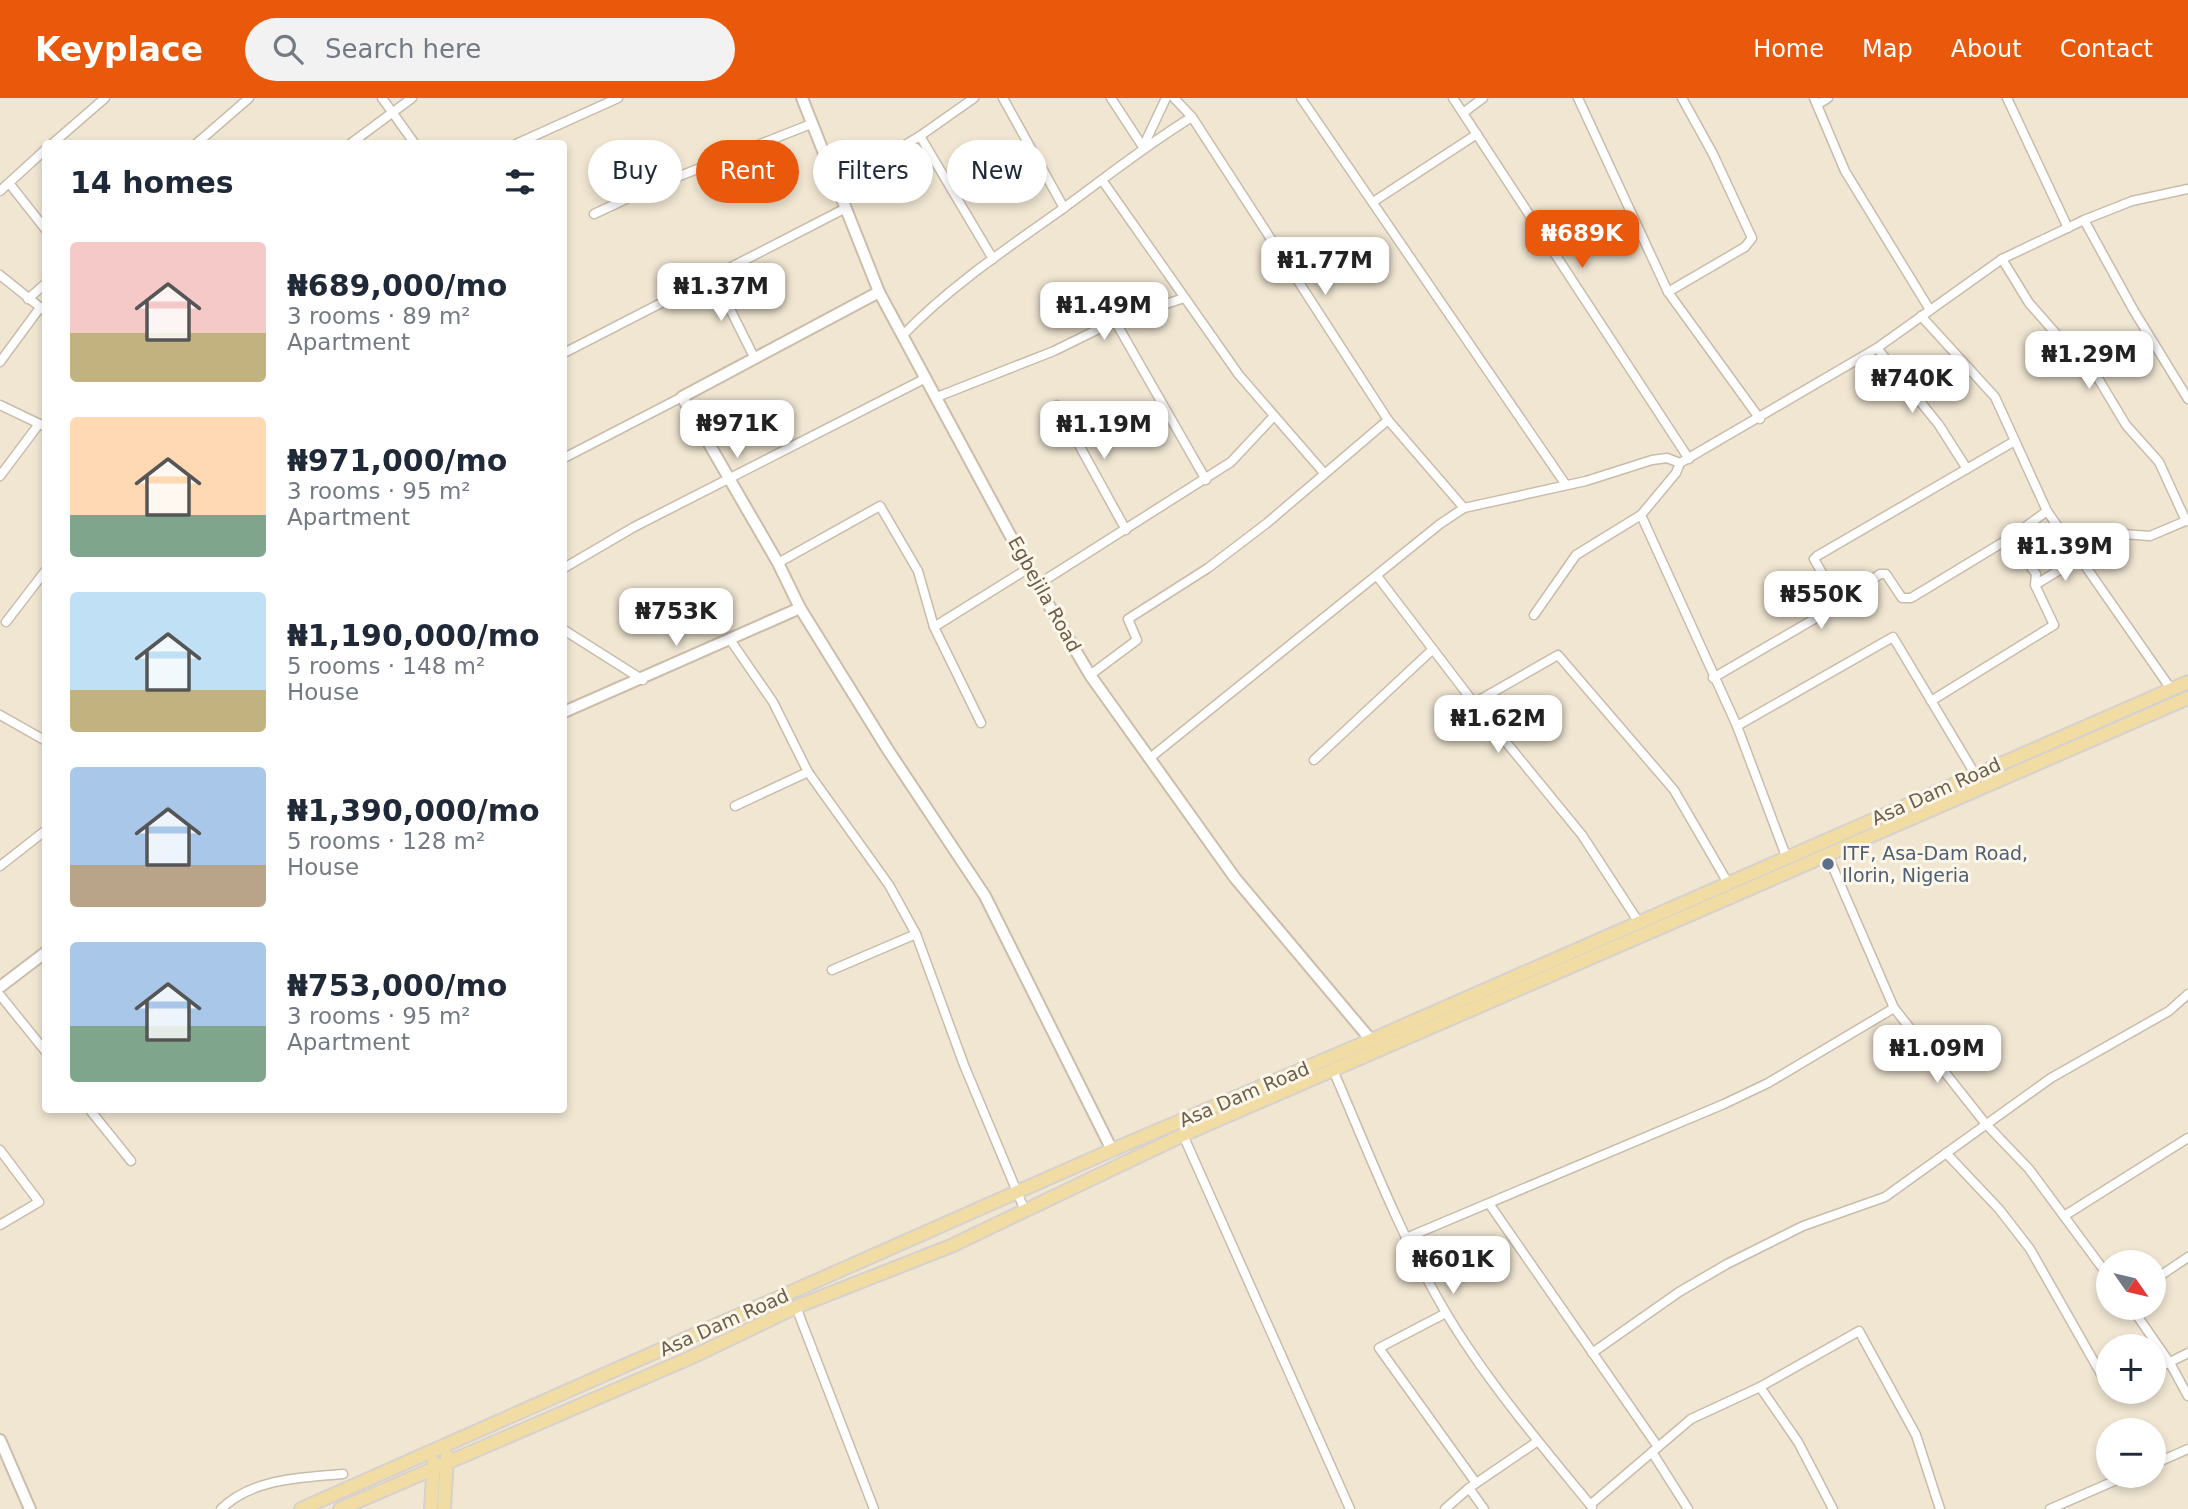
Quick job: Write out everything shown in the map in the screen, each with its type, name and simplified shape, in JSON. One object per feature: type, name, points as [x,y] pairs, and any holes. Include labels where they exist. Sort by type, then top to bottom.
[{"type":"main road","name":"Asa Dam Road","points":[[301,1509],[1112,1150],[1371,1040],[2188,682]]},
{"type":"main road","name":"Asa Dam Road","points":[[340,1509],[692,1357],[796,1307],[951,1246],[1183,1135],[2188,698]]},
{"type":"main road","points":[[1900,808],[1904,822]]},
{"type":"main road","points":[[440,1448],[445,1486],[444,1509]]},
{"type":"main road","points":[[445,1486],[470,1454]]},
{"type":"main road","points":[[432,1504],[441,1466]]},
{"type":"main road","points":[[402,1482],[423,1488],[432,1504]]},
{"type":"street","points":[[57,140],[105,98]]},
{"type":"street","points":[[201,140],[249,98]]},
{"type":"street","points":[[382,98],[412,140]]},
{"type":"street","points":[[355,140],[412,98]]},
{"type":"street","points":[[525,140],[618,98]]},
{"type":"street","name":"Egbejila Road","points":[[802,98],[817,140]]},
{"type":"street","points":[[913,140],[974,98]]},
{"type":"street","points":[[1003,98],[1064,208]]},
{"type":"street","points":[[1111,98],[1143,147]]},
{"type":"street","points":[[1143,147],[1166,98]]},
{"type":"street","points":[[1174,98],[1192,117],[1388,420],[1464,508]]},
{"type":"street","points":[[1301,98],[1566,485]]},
{"type":"street","points":[[1453,98],[1689,459]]},
{"type":"street","points":[[1463,113],[1483,98]]},
{"type":"street","points":[[1578,98],[1668,292],[1760,418]]},
{"type":"street","points":[[1668,292],[1745,247],[1752,238],[1713,153],[1682,98]]},
{"type":"street","points":[[1829,98],[1816,101],[1845,171],[1930,310]]},
{"type":"street","points":[[2007,98],[2068,228]]},
{"type":"street","points":[[902,336],[930,306],[1143,147],[1192,117]]},
{"type":"street","points":[[594,214],[652,187],[811,124]]},
{"type":"street","points":[[1373,202],[1477,134]]},
{"type":"street","points":[[920,136],[993,259]]},
{"type":"street","points":[[0,191],[42,153]]},
{"type":"street","points":[[1102,180],[1239,375],[1324,473]]},
{"type":"street","points":[[9,183],[42,225]]},
{"type":"street","points":[[1150,758],[1464,508],[1566,485],[1651,460],[1667,458],[1679,463],[1689,459],[1877,348],[2002,259],[2084,220],[2132,201],[2188,189]]},
{"type":"street","name":"Egbejila Road","points":[[842,203],[879,292],[902,336],[1037,585],[1090,675],[1235,878],[1371,1040]]},
{"type":"street","points":[[567,352],[844,209]]},
{"type":"street","points":[[2084,220],[2134,311],[2188,399]]},
{"type":"street","points":[[2002,259],[2029,303],[2058,336],[2087,360],[2126,425],[2159,462],[2187,520],[2150,536],[2123,534],[2079,556],[2035,585]]},
{"type":"street","points":[[0,275],[42,311],[0,362]]},
{"type":"street","points":[[713,275],[755,359]]},
{"type":"street","points":[[29,299],[42,287]]},
{"type":"street","points":[[567,456],[879,292]]},
{"type":"street","points":[[937,397],[1055,351],[1115,321],[1184,298]]},
{"type":"street","points":[[1921,316],[1995,397],[2013,442],[2047,511],[2171,689]]},
{"type":"street","points":[[1115,321],[1206,480]]},
{"type":"street","points":[[1877,348],[1939,425],[1967,469]]},
{"type":"street","points":[[567,566],[602,544],[926,378]]},
{"type":"street","points":[[682,397],[778,563],[800,608],[888,750],[985,896],[1112,1150]]},
{"type":"street","points":[[0,405],[42,426],[0,476]]},
{"type":"street","points":[[1057,405],[1126,530]]},
{"type":"street","points":[[1037,585],[1206,480],[1231,462],[1274,416]]},
{"type":"street","points":[[1090,675],[1137,640],[1128,619],[1208,568],[1267,523],[1388,420]]},
{"type":"street","points":[[1840,604],[1814,559],[1816,556],[2013,442]]},
{"type":"street","points":[[1534,615],[1576,555],[1641,515],[1676,473],[1679,463]]},
{"type":"street","points":[[778,563],[880,506],[918,570],[934,626],[981,723]]},
{"type":"street","points":[[1713,678],[1840,604],[1883,572],[1902,598],[1911,598],[2011,538],[2047,511]]},
{"type":"street","points":[[1641,515],[1737,726],[1786,856]]},
{"type":"street","points":[[1931,701],[2054,625],[2035,585],[2036,575],[2011,538]]},
{"type":"street","points":[[934,626],[1029,568]]},
{"type":"street","points":[[6,622],[42,575]]},
{"type":"street","points":[[1377,576],[1432,650],[1582,835],[1638,921]]},
{"type":"street","points":[[567,711],[643,680],[800,608]]},
{"type":"street","points":[[567,632],[643,680]]},
{"type":"street","points":[[1737,726],[1893,637],[1975,774]]},
{"type":"street","points":[[731,641],[772,702],[808,772],[889,885],[916,933],[964,1065],[1025,1211]]},
{"type":"street","points":[[1314,760],[1432,650]]},
{"type":"street","points":[[1474,703],[1558,655],[1674,790],[1728,883]]},
{"type":"street","points":[[0,715],[42,739]]},
{"type":"street","points":[[735,806],[808,772]]},
{"type":"street","points":[[0,866],[42,833]]},
{"type":"street","points":[[1828,856],[1894,1008],[1984,1123],[2020,1159],[2096,1259]]},
{"type":"street","points":[[832,970],[916,933]]},
{"type":"street","points":[[2,982],[42,955]]},
{"type":"street","points":[[1592,1353],[1679,1292],[1727,1264],[1803,1226],[1885,1196],[1984,1123],[2051,1078],[2169,1011],[2188,994]]},
{"type":"street","points":[[0,995],[42,1047]]},
{"type":"street","points":[[1406,1238],[1490,1205],[1757,1088],[1894,1008]]},
{"type":"street","points":[[1333,1070],[1406,1238],[1446,1312],[1538,1441],[1592,1507],[1691,1419],[1760,1387],[1859,1331],[1916,1435],[1940,1509]]},
{"type":"street","points":[[92,1113],[131,1161]]},
{"type":"street","points":[[1183,1135],[1350,1509]]},
{"type":"street","points":[[2064,1216],[2188,1138]]},
{"type":"street","points":[[0,1150],[39,1202],[0,1225]]},
{"type":"street","points":[[1946,1153],[1999,1209],[2030,1249],[2096,1365]]},
{"type":"street","points":[[1490,1205],[1592,1353],[1655,1450],[1688,1509]]},
{"type":"street","points":[[2166,1272],[2188,1257]]},
{"type":"street","points":[[796,1307],[874,1509]]},
{"type":"street","points":[[1446,1312],[1379,1348],[1473,1486],[1485,1509]]},
{"type":"street","points":[[2140,1320],[2170,1363],[2188,1396]]},
{"type":"street","points":[[2166,1365],[2188,1353]]},
{"type":"street","points":[[1760,1387],[1798,1442],[1833,1509]]},
{"type":"street","points":[[0,1440],[30,1509]]},
{"type":"street","points":[[1445,1509],[1538,1441]]},
{"type":"street","points":[[2166,1459],[2188,1449]]},
{"type":"street","points":[[221,1509],[231,1499],[278,1480],[342,1474]]},
{"type":"street","points":[[2050,1509],[2098,1488]]},
{"type":"shaded area","points":[[0,98],[2188,98],[2188,1509],[0,1509]]},
{"type":"place","name":"ITF, Asa-Dam Road, Ilorin, Nigeria","points":[[1828,864]]}]
